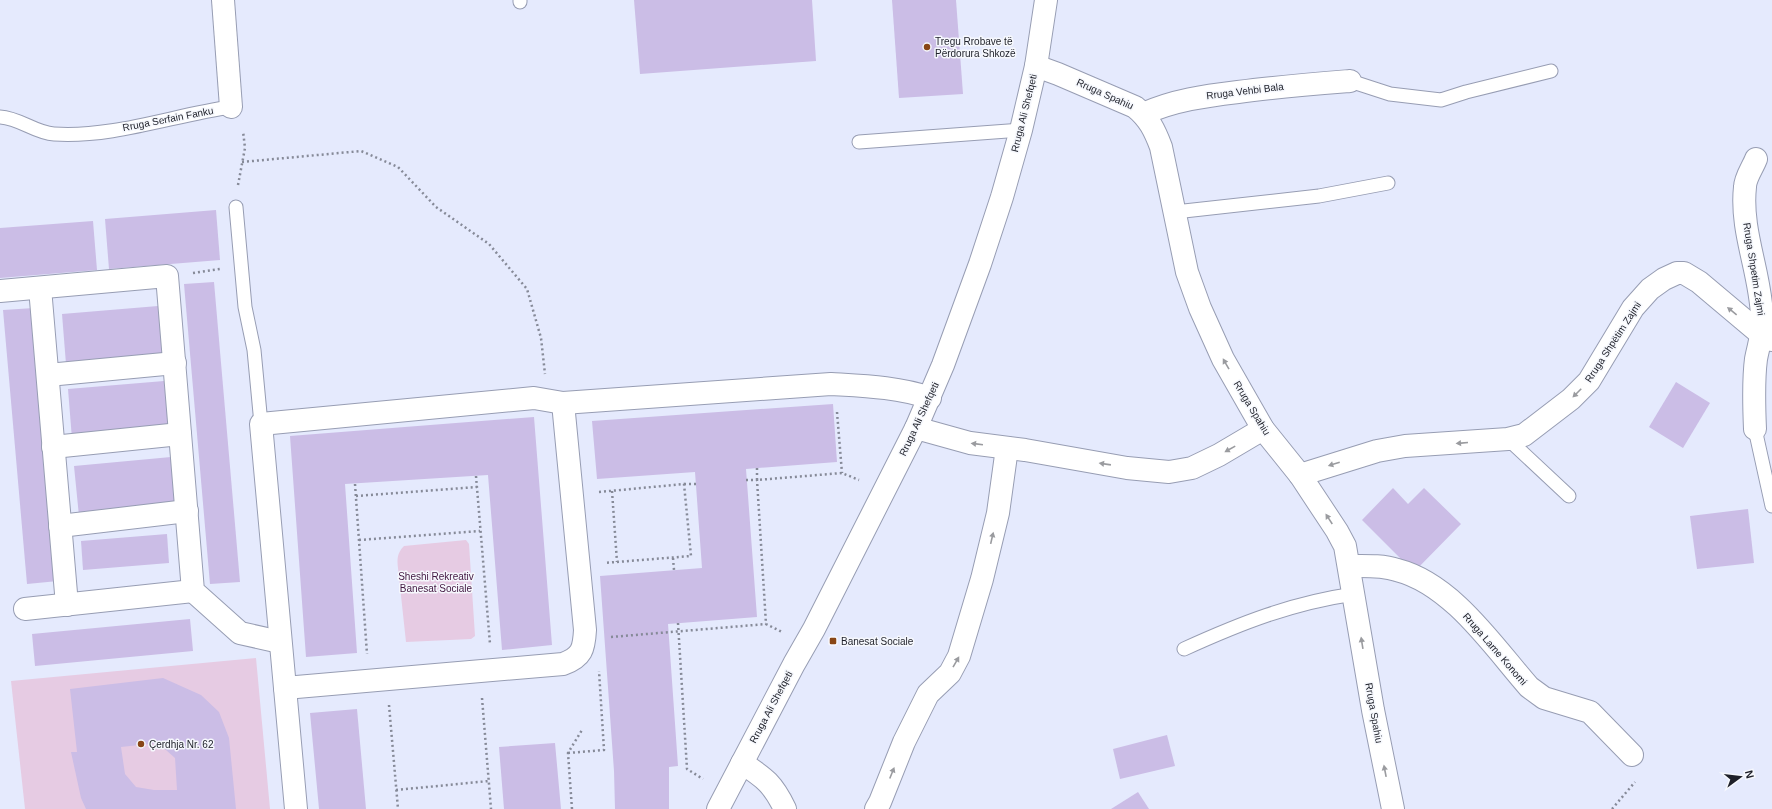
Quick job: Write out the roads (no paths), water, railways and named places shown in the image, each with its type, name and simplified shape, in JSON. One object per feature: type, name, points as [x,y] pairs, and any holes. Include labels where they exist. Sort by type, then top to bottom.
[{"type":"street","points":[[223,0],[231,107]]},
{"type":"street","name":"Rruga Ali Shefqeti","points":[[718,809],[806,643],[930,398],[980,264],[1021,130],[1036,66],[1046,0]]},
{"type":"street","name":"Rruga Spahiu","points":[[1036,66],[1122,100],[1143,114],[1154,128],[1161,147],[1175,212],[1178,235],[1187,272],[1200,308],[1223,360],[1263,429],[1300,475],[1337,531],[1345,546],[1373,710],[1393,809]]},
{"type":"street","name":"Rruga Vehbi Bala","points":[[1143,114],[1164,104],[1191,98],[1271,88],[1350,81]]},
{"type":"street","name":"Rruga Shpetim Zajmi","points":[[1755,429],[1754,389],[1756,359],[1767,338],[1745,214],[1744,186],[1756,159]]},
{"type":"street","name":"Rruga Shpëtim Zajmi","points":[[1300,475],[1377,451],[1405,446],[1508,439],[1524,435],[1571,399],[1589,381],[1633,308],[1650,289],[1664,279],[1677,273],[1684,273],[1699,282],[1767,338]]},
{"type":"street","points":[[0,291],[167,276],[193,591],[240,633],[280,642]]},
{"type":"street","points":[[40,288],[67,605]]},
{"type":"street","points":[[48,375],[175,363]]},
{"type":"street","points":[[296,809],[261,424],[534,398],[555,401],[830,384],[909,391],[930,398]]},
{"type":"street","points":[[285,688],[563,664],[574,660],[584,647],[585,630],[555,401]]},
{"type":"street","points":[[916,428],[970,444],[1007,448],[1106,465],[1169,472],[1192,468],[1219,455],[1263,429]]},
{"type":"street","points":[[54,447],[180,434]]},
{"type":"street","points":[[876,809],[904,742],[928,694],[950,673],[959,656],[982,579],[998,513],[1007,448]]},
{"type":"street","points":[[60,526],[187,511]]},
{"type":"street","name":"Rruga Lame Konomi","points":[[1349,566],[1376,566],[1397,570],[1423,579],[1449,597],[1529,688],[1544,698],[1590,712],[1632,755]]},
{"type":"street","points":[[25,609],[193,591]]},
{"type":"street","points":[[742,763],[760,774],[776,790],[785,809]]},
{"type":"lane","points":[[1350,81],[1390,94],[1441,100],[1466,92],[1551,71]]},
{"type":"lane","name":"Rruga Serfain Fanku","points":[[0,117],[18,120],[35,129],[54,134],[94,133],[144,124],[206,110],[231,107]]},
{"type":"lane","points":[[859,142],[1021,130]]},
{"type":"lane","points":[[1175,212],[1319,196],[1388,183]]},
{"type":"lane","points":[[236,207],[245,307],[254,350],[261,424]]},
{"type":"lane","points":[[1755,429],[1772,506]]},
{"type":"lane","points":[[1508,439],[1570,496]]},
{"type":"lane","points":[[1184,649],[1225,630],[1287,608],[1319,599],[1354,594]]},
{"type":"place","name":"Tregu Rrobave të Përdorura Shkozë","points":[[927,47]]},
{"type":"place","name":"Banesat Sociale","points":[[833,641]]},
{"type":"place","name":"Çerdhja Nr. 62","points":[[141,744]]},
{"type":"park label","name":"Sheshi Rekreativ Banesat Sociale","points":[[436,582]]}]
